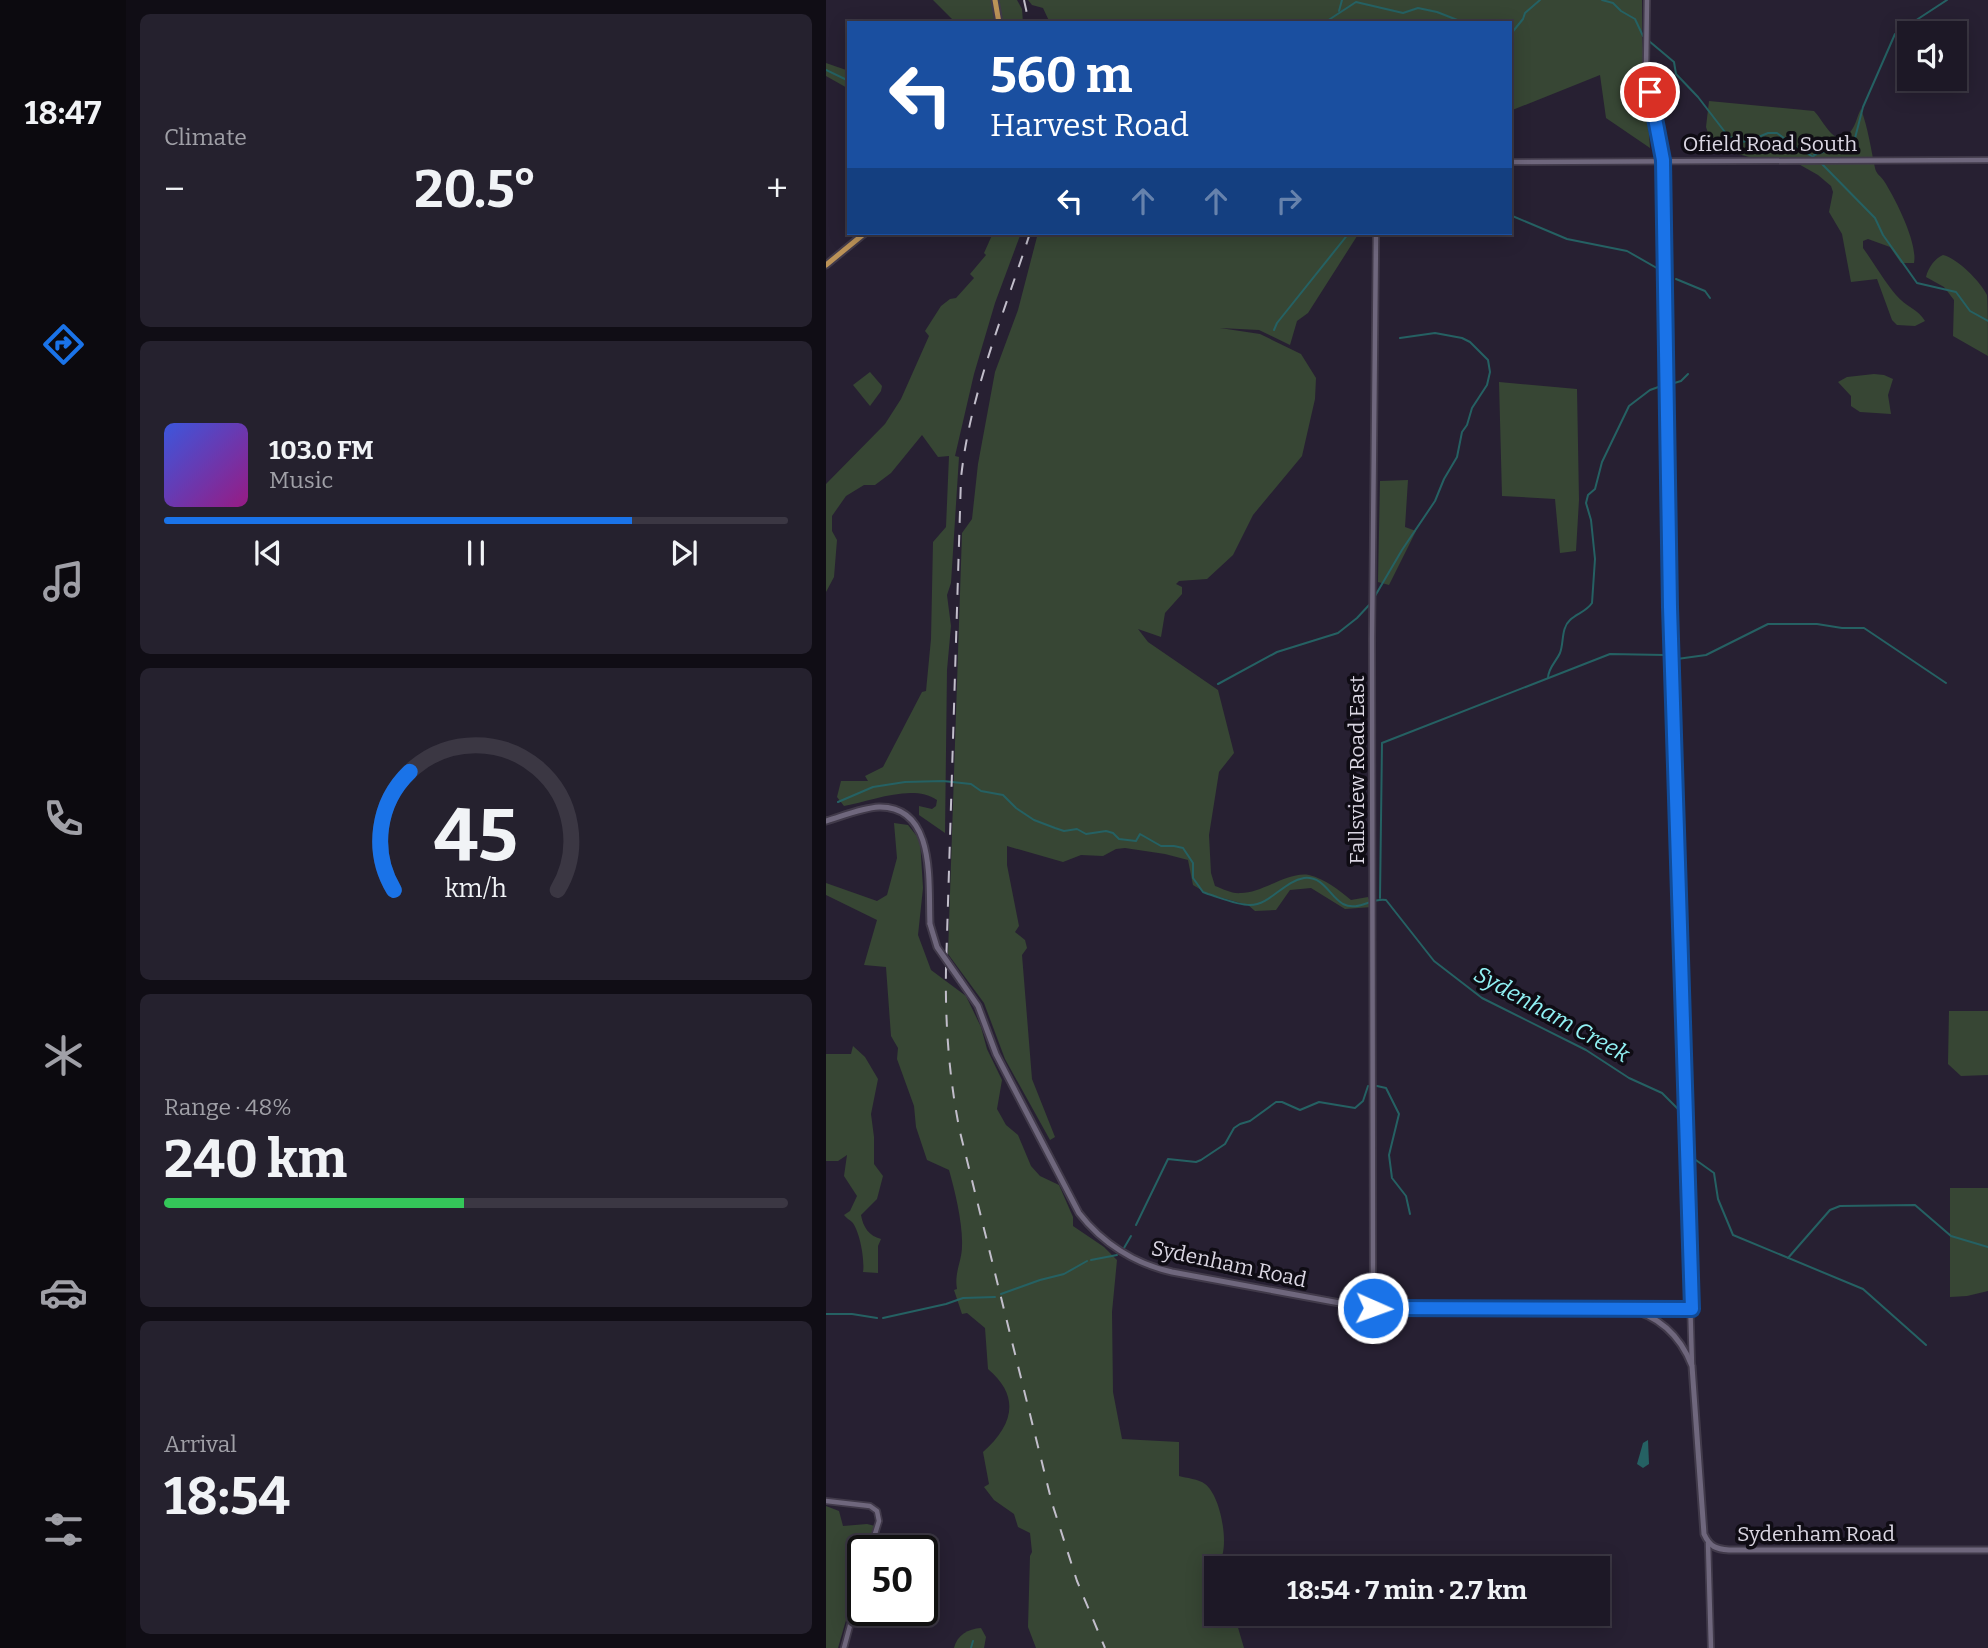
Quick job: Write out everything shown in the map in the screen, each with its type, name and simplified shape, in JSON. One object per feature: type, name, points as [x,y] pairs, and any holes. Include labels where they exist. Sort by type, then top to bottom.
[{"type":"main road","points":[[995,0],[999,21]]},
{"type":"main road","points":[[826,265],[863,235]]},
{"type":"main road","name":"Sydenham Road","points":[[826,821],[874,807],[889,808],[907,816],[919,830],[925,844],[930,924],[937,947],[978,1006],[996,1054],[1079,1213],[1118,1250],[1149,1265],[1172,1272],[1373,1308],[1625,1308],[1650,1315],[1666,1326],[1681,1343],[1692,1366],[1703,1524],[1708,1544],[1729,1550],[1988,1550]]},
{"type":"street","points":[[1647,0],[1646,70],[1663,160],[1670,607],[1692,1366]]},
{"type":"street","name":"Ofield Road South","points":[[1512,162],[1988,160]]},
{"type":"street","name":"Fallsview Road East","points":[[1373,1308],[1372,639],[1376,235]]},
{"type":"street","name":"Sydenham Road","points":[[1625,1308],[1692,1309]]},
{"type":"street","points":[[826,1501],[870,1506],[877,1511],[879,1521],[875,1535]]},
{"type":"street","points":[[1708,1544],[1711,1648]]},
{"type":"street","points":[[844,1648],[850,1626]]},
{"type":"shaded area","points":[[933,0],[1017,0],[1022,9],[1023,21],[954,21]]},
{"type":"shaded area","points":[[1028,0],[1642,0],[1650,148],[1606,118],[1600,75],[1512,110],[1512,21],[1049,21],[1043,8],[1032,5]]},
{"type":"shaded area","points":[[826,63],[847,70],[847,88],[826,76]]},
{"type":"shaded area","points":[[1709,101],[1814,111],[1831,133],[1840,138],[1851,131],[1861,109],[1877,173],[1889,189],[1905,221],[1913,244],[1914,263],[1901,263],[1890,247],[1868,239],[1863,241],[1863,248],[1896,295],[1925,321],[1915,326],[1897,325],[1892,320],[1877,279],[1851,282],[1842,234],[1829,212],[1833,192],[1831,186],[1795,162],[1738,154],[1709,136],[1706,127]]},
{"type":"shaded area","points":[[992,235],[1020,235],[995,303],[974,374],[955,456],[959,457],[951,583],[947,595],[951,626],[947,670],[945,833],[919,815],[919,806],[932,809],[936,806],[937,800],[927,795],[903,793],[844,806],[837,797],[841,781],[868,781],[865,776],[883,767],[922,692],[926,691],[931,639],[933,542],[946,527],[949,456],[938,457],[922,435],[891,473],[875,485],[864,485],[846,496],[832,516],[832,531],[837,540],[834,577],[826,592],[826,484],[885,424],[901,399],[929,336],[925,331],[941,306],[956,298],[974,278],[970,274],[986,255],[984,253]]},
{"type":"shaded area","points":[[1037,235],[1358,235],[1308,313],[1297,321],[1290,345],[1259,330],[1220,328],[1260,334],[1301,354],[1316,378],[1315,399],[1302,456],[1253,515],[1233,555],[1207,579],[1179,581],[1176,584],[1182,587],[1182,594],[1165,613],[1161,637],[1138,629],[1148,642],[1218,690],[1234,753],[1219,772],[1209,835],[1211,873],[1215,886],[1241,893],[1258,890],[1293,876],[1309,875],[1326,882],[1351,900],[1368,897],[1372,907],[1345,909],[1311,888],[1290,890],[1276,910],[1255,911],[1248,905],[1208,894],[1193,885],[1188,860],[1125,848],[1116,849],[1103,856],[1081,855],[1063,862],[1007,846],[1007,865],[1019,926],[1015,932],[1025,940],[1027,948],[1022,955],[1032,1079],[1055,1137],[1050,1140],[1005,1059],[984,1003],[948,954],[962,533],[972,519],[978,464],[995,372],[1018,310]]},
{"type":"shaded area","points":[[1943,255],[1968,271],[1987,295],[1988,356],[1953,336],[1954,300],[1944,287],[1926,277],[1932,264]]},
{"type":"shaded area","points":[[870,372],[882,386],[870,406],[853,385]]},
{"type":"shaded area","points":[[1874,374],[1893,379],[1888,395],[1891,414],[1860,412],[1851,406],[1851,396],[1838,382],[1847,377]]},
{"type":"shaded area","points":[[1499,382],[1577,389],[1579,500],[1576,551],[1560,553],[1555,499],[1502,496]]},
{"type":"shaded area","points":[[1408,480],[1405,527],[1416,531],[1389,585],[1378,582],[1380,481]]},
{"type":"shaded area","points":[[894,823],[908,825],[920,840],[923,888],[918,935],[931,970],[966,996],[981,1027],[987,1049],[1002,1080],[997,1109],[1006,1125],[1018,1135],[1031,1166],[1040,1176],[1059,1185],[1073,1217],[1073,1226],[1104,1247],[1117,1260],[1112,1312],[1113,1392],[1122,1439],[1179,1442],[1179,1476],[1205,1484],[1215,1498],[1221,1518],[1224,1548],[1222,1556],[1204,1556],[1204,1626],[1238,1626],[1244,1648],[1036,1648],[1028,1627],[1032,1552],[1030,1533],[1018,1527],[1014,1514],[994,1500],[984,1487],[989,1484],[983,1452],[1001,1432],[1009,1411],[1009,1400],[998,1379],[988,1369],[985,1328],[967,1313],[962,1314],[954,1290],[957,1289],[962,1237],[949,1170],[927,1160],[916,1127],[914,1106],[897,1059],[898,1048],[891,1036],[886,967],[864,965],[877,920],[826,895],[826,883],[877,901],[887,895],[897,858]]},
{"type":"shaded area","points":[[1949,1011],[1988,1011],[1988,1075],[1961,1076],[1948,1064]]},
{"type":"shaded area","points":[[853,1046],[865,1057],[878,1079],[871,1114],[874,1164],[883,1176],[877,1199],[861,1215],[867,1230],[881,1239],[878,1246],[878,1273],[863,1272],[863,1254],[857,1232],[852,1222],[844,1215],[850,1211],[857,1196],[844,1176],[847,1155],[838,1161],[826,1161],[826,1054],[851,1054]]},
{"type":"shaded area","points":[[1950,1188],[1988,1188],[1988,1291],[1950,1297]]},
{"type":"shaded area","points":[[1648,1440],[1649,1464],[1643,1468],[1637,1464],[1643,1443]]},
{"type":"shaded area","points":[[826,1506],[839,1511],[843,1526],[875,1526],[872,1535],[847,1535],[847,1617],[838,1648],[826,1648]]},
{"type":"shaded area","points":[[981,1628],[986,1637],[984,1648],[954,1648],[964,1634]]},
{"type":"waterway","points":[[1339,11],[1342,0]]},
{"type":"waterway","points":[[1512,33],[1525,13],[1540,0]]},
{"type":"waterway","points":[[1602,0],[1613,3],[1635,19],[1643,36],[1674,62],[1676,74],[1728,136],[1740,142],[1768,133],[1777,133],[1817,159]]},
{"type":"waterway","points":[[1814,155],[1854,142],[1863,107],[1895,34],[1947,0]]},
{"type":"waterway","points":[[1327,21],[1356,2],[1403,13],[1418,8],[1460,21]]},
{"type":"waterway","points":[[826,70],[847,80]]},
{"type":"waterway","points":[[1821,163],[1875,218],[1883,235],[1917,283],[1956,292],[1970,311],[1988,321]]},
{"type":"waterway","points":[[1512,216],[1567,239],[1627,251],[1662,271]]},
{"type":"waterway","points":[[1274,330],[1347,235]]},
{"type":"waterway","points":[[1676,279],[1705,291],[1710,298]]},
{"type":"waterway","points":[[1375,596],[1435,501],[1457,457],[1462,432],[1472,408],[1487,385],[1490,372],[1488,360],[1470,342],[1462,338],[1435,333],[1400,338]]},
{"type":"waterway","points":[[1671,384],[1681,381],[1688,374]]},
{"type":"waterway","points":[[1548,678],[1560,653],[1567,623],[1592,603],[1595,559],[1591,520],[1586,503],[1588,495],[1595,489],[1602,462],[1629,406],[1650,390],[1664,385]]},
{"type":"waterway","points":[[1218,684],[1277,652],[1338,633],[1370,604]]},
{"type":"waterway","points":[[1677,659],[1706,655],[1768,624],[1864,628],[1946,683]]},
{"type":"waterway","points":[[1380,898],[1382,743],[1610,654],[1664,655]]},
{"type":"waterway","name":"Sydenham Creek","points":[[838,802],[873,787],[905,782],[943,781],[971,784],[981,791],[1003,795],[1034,820],[1064,831],[1077,829],[1086,834],[1106,831],[1119,839],[1136,841],[1140,834],[1161,846],[1183,848],[1193,863],[1193,878],[1203,892],[1234,903],[1257,904],[1290,883],[1304,878],[1317,880],[1338,901],[1349,906],[1386,900],[1434,961],[1482,998],[1586,1050],[1629,1078],[1662,1093],[1679,1110]]},
{"type":"waterway","points":[[1136,1225],[1168,1159],[1196,1162],[1201,1160],[1225,1144],[1234,1128],[1250,1121],[1276,1102],[1300,1110],[1319,1102],[1355,1108],[1363,1101],[1368,1086]]},
{"type":"waterway","points":[[1377,1086],[1386,1088],[1399,1114],[1389,1155],[1392,1178],[1406,1196],[1410,1214]]},
{"type":"waterway","name":"Sydenham Creek","points":[[1690,1115],[1693,1158],[1714,1173],[1718,1199],[1733,1235],[1863,1289],[1926,1345]]},
{"type":"waterway","points":[[1788,1258],[1830,1210],[1840,1206],[1915,1205],[1951,1236],[1988,1247]]},
{"type":"waterway","points":[[1124,1248],[1131,1236]]},
{"type":"waterway","points":[[1091,1260],[1117,1255]]},
{"type":"waterway","points":[[1001,1294],[1064,1274],[1087,1261]]},
{"type":"waterway","points":[[883,1318],[963,1298],[995,1297]]},
{"type":"waterway","points":[[826,1314],[877,1318]]},
{"type":"waterway","points":[[971,1648],[973,1641]]},
{"type":"railway","points":[[1024,0],[1029,21]]},
{"type":"railway","points":[[1029,235],[980,384],[965,446],[961,478],[946,968],[947,1030],[950,1071],[960,1132],[1052,1503],[1077,1581],[1105,1648]]},
{"type":"route","points":[[1373,1308],[1692,1309],[1670,607],[1663,160],[1650,92]]}]
